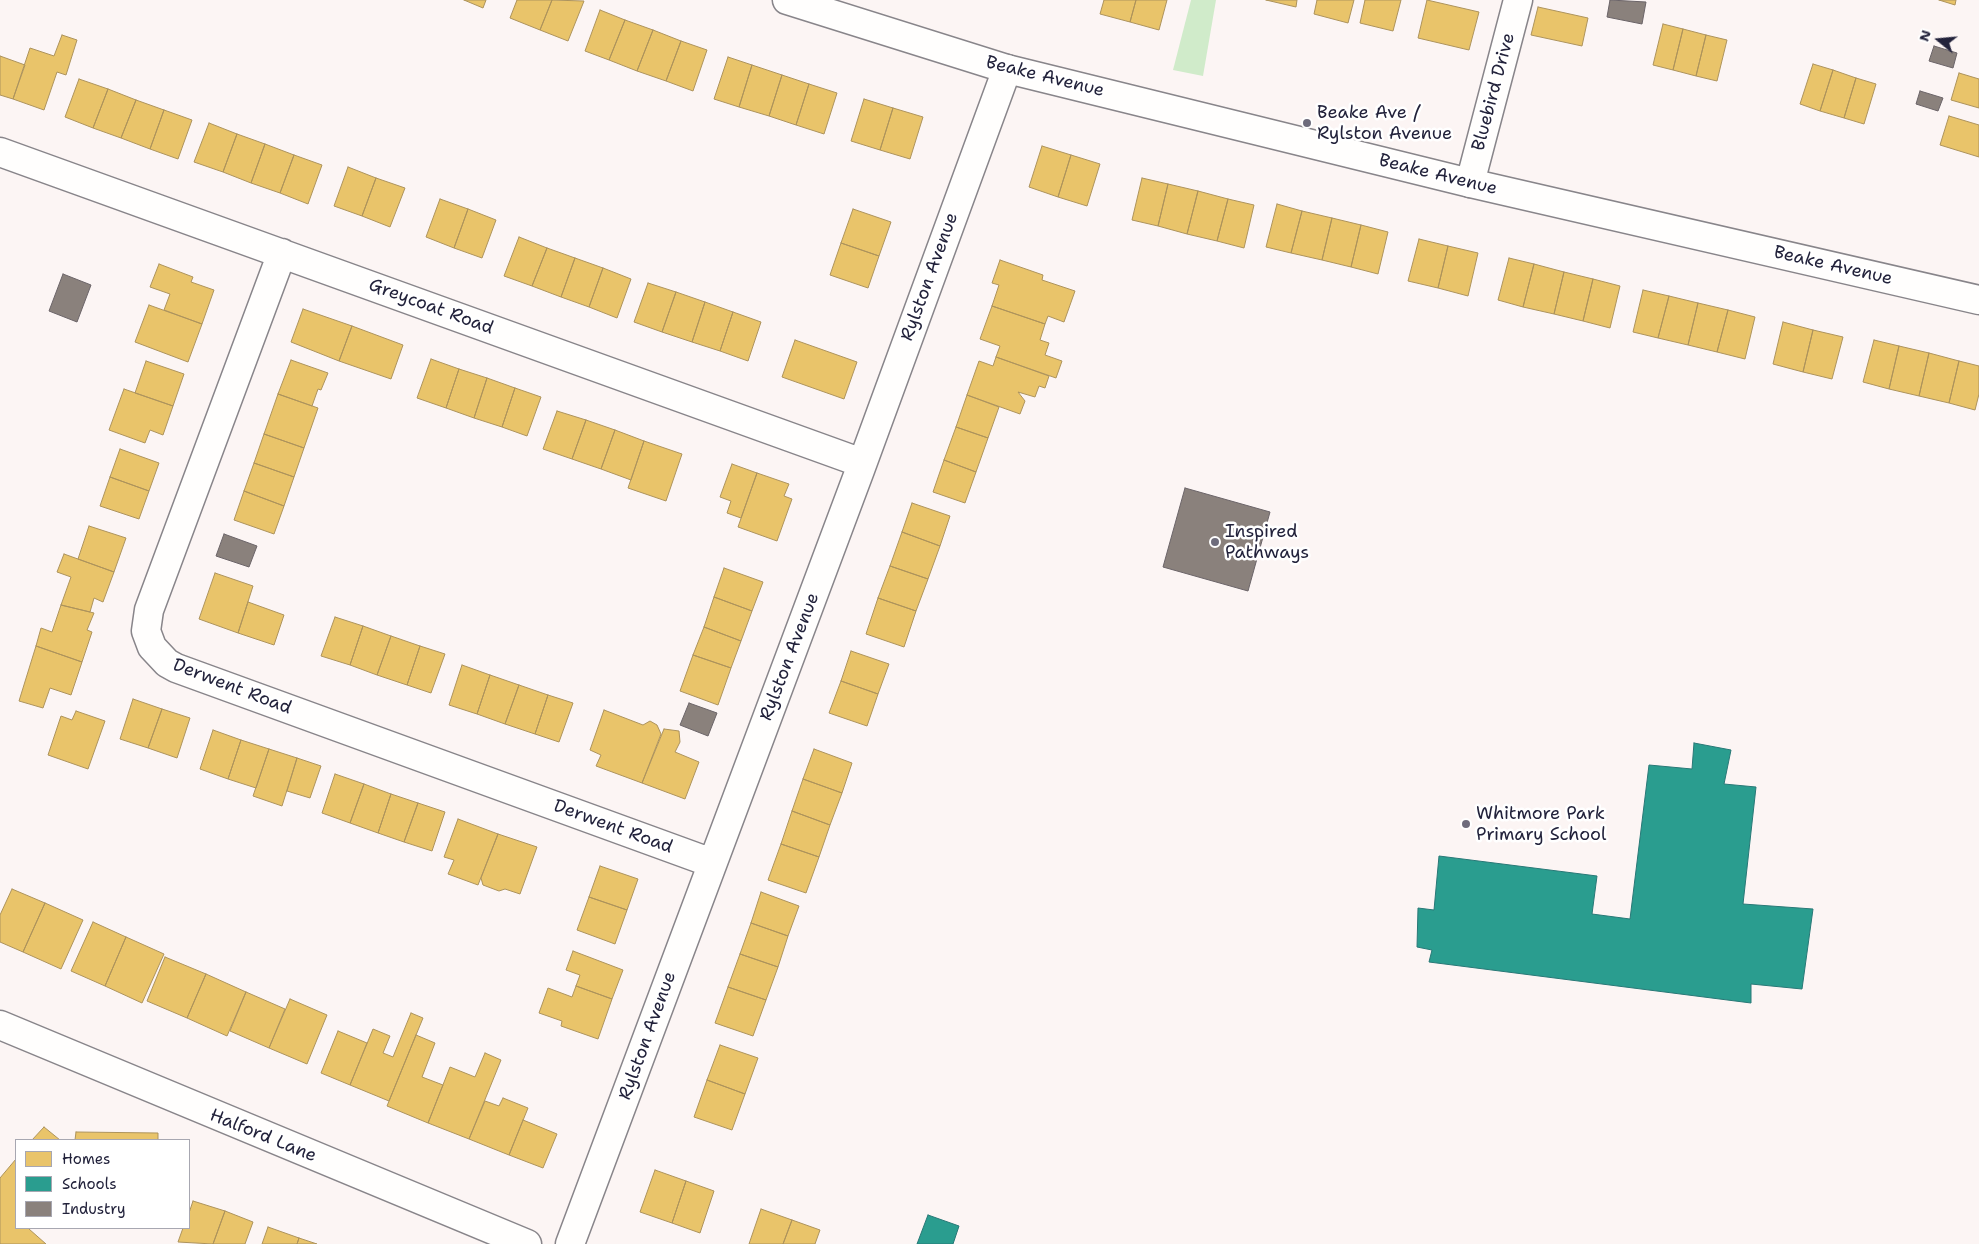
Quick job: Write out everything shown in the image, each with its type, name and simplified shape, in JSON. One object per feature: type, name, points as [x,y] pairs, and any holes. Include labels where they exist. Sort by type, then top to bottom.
[{"type":"street","name":"Beake Avenue","points":[[787,0],[1007,70],[1470,183],[1979,300]]},
{"type":"street","name":"Bluebird Drive","points":[[1470,183],[1518,0]]},
{"type":"street","name":"Rylston Avenue","points":[[570,1244],[1007,70]]},
{"type":"street","name":"Greycoat Road","points":[[0,152],[862,463]]},
{"type":"street","name":"Derwent Road","points":[[282,253],[149,610],[146,631],[152,647],[163,660],[176,668],[712,863]]},
{"type":"street","name":"Halford Lane","points":[[0,1025],[527,1244]]},
{"type":"green space","points":[[1191,0],[1216,0],[1203,76],[1173,70]]},
{"type":"building: Homes","points":[[464,0],[486,0],[483,8]]},
{"type":"building: Homes","points":[[517,0],[552,0],[540,30],[510,18]]},
{"type":"building: Homes","points":[[552,0],[584,1],[568,41],[540,30]]},
{"type":"building: Homes","points":[[1104,0],[1136,0],[1130,22],[1100,14]]},
{"type":"building: Homes","points":[[1136,0],[1167,0],[1159,30],[1130,22]]},
{"type":"building: Homes","points":[[1266,0],[1297,0],[1296,7]]},
{"type":"building: Homes","points":[[1317,0],[1354,0],[1348,23],[1314,14]]},
{"type":"building: Homes","points":[[1365,0],[1401,0],[1393,31],[1360,23]]},
{"type":"building: Homes","points":[[1427,0],[1479,12],[1469,50],[1418,38]]},
{"type":"building: Homes","points":[[1939,0],[1956,0],[1955,5]]},
{"type":"building: Homes","points":[[1538,7],[1588,18],[1582,46],[1531,35]]},
{"type":"building: Homes","points":[[600,10],[625,20],[609,60],[585,51]]},
{"type":"building: Homes","points":[[625,20],[653,30],[637,71],[609,60]]},
{"type":"building: Homes","points":[[1663,24],[1683,29],[1673,70],[1653,65]]},
{"type":"building: Homes","points":[[1683,29],[1706,35],[1696,76],[1673,70]]},
{"type":"building: Homes","points":[[653,30],[681,41],[666,81],[637,71]]},
{"type":"building: Homes","points":[[62,35],[77,40],[66,75],[57,72],[44,110],[13,99],[30,48],[54,56]]},
{"type":"building: Homes","points":[[1706,35],[1727,40],[1717,81],[1696,76]]},
{"type":"building: Homes","points":[[681,41],[707,50],[693,91],[666,81]]},
{"type":"building: Homes","points":[[0,56],[25,65],[13,99],[0,95]]},
{"type":"building: Homes","points":[[728,57],[752,65],[739,107],[714,99]]},
{"type":"building: Homes","points":[[1813,64],[1833,70],[1820,111],[1800,104]]},
{"type":"building: Homes","points":[[752,65],[782,75],[769,116],[739,107]]},
{"type":"building: Homes","points":[[1833,70],[1856,78],[1844,118],[1820,111]]},
{"type":"building: Homes","points":[[1959,73],[1979,79],[1979,108],[1951,100]]},
{"type":"building: Homes","points":[[782,75],[809,84],[796,125],[769,116]]},
{"type":"building: Homes","points":[[1856,78],[1876,84],[1864,124],[1844,118]]},
{"type":"building: Homes","points":[[79,79],[108,89],[93,128],[65,117]]},
{"type":"building: Homes","points":[[809,84],[837,93],[824,134],[796,125]]},
{"type":"building: Homes","points":[[108,89],[136,100],[121,138],[93,128]]},
{"type":"building: Homes","points":[[864,99],[893,108],[880,150],[851,141]]},
{"type":"building: Homes","points":[[136,100],[164,110],[150,149],[121,138]]},
{"type":"building: Homes","points":[[893,108],[923,117],[910,159],[880,150]]},
{"type":"building: Homes","points":[[164,110],[192,120],[178,159],[150,149]]},
{"type":"building: Homes","points":[[1949,116],[1979,125],[1979,157],[1940,145]]},
{"type":"building: Homes","points":[[209,123],[237,134],[223,172],[194,162]]},
{"type":"building: Homes","points":[[237,134],[265,144],[251,183],[223,172]]},
{"type":"building: Homes","points":[[265,144],[294,155],[280,193],[251,183]]},
{"type":"building: Homes","points":[[1042,146],[1071,155],[1058,197],[1029,187]]},
{"type":"building: Homes","points":[[294,155],[322,165],[308,204],[280,193]]},
{"type":"building: Homes","points":[[1071,155],[1100,164],[1087,206],[1058,197]]},
{"type":"building: Homes","points":[[348,167],[376,178],[362,216],[334,206]]},
{"type":"building: Homes","points":[[376,178],[405,188],[390,227],[362,216]]},
{"type":"building: Homes","points":[[1142,178],[1168,184],[1158,226],[1132,220]]},
{"type":"building: Homes","points":[[1168,184],[1198,191],[1187,234],[1158,226]]},
{"type":"building: Homes","points":[[1198,191],[1228,199],[1217,241],[1187,234]]},
{"type":"building: Homes","points":[[440,199],[468,209],[454,248],[426,237]]},
{"type":"building: Homes","points":[[1228,199],[1254,205],[1244,248],[1217,241]]},
{"type":"building: Homes","points":[[1277,204],[1302,211],[1291,253],[1266,247]]},
{"type":"building: Homes","points":[[468,209],[496,220],[482,258],[454,248]]},
{"type":"building: Homes","points":[[853,209],[891,222],[879,256],[841,243]]},
{"type":"building: Homes","points":[[1302,211],[1332,218],[1322,260],[1291,253]]},
{"type":"building: Homes","points":[[1332,218],[1361,225],[1351,267],[1322,260]]},
{"type":"building: Homes","points":[[1361,225],[1388,232],[1378,274],[1351,267]]},
{"type":"building: Homes","points":[[519,237],[547,248],[532,286],[504,276]]},
{"type":"building: Homes","points":[[1419,239],[1448,246],[1438,288],[1408,281]]},
{"type":"building: Homes","points":[[841,243],[879,256],[868,288],[830,275]]},
{"type":"building: Homes","points":[[1448,246],[1478,253],[1468,296],[1438,288]]},
{"type":"building: Homes","points":[[547,248],[575,258],[561,297],[532,286]]},
{"type":"building: Homes","points":[[575,258],[603,268],[589,307],[561,297]]},
{"type":"building: Homes","points":[[1509,258],[1534,264],[1523,307],[1498,300]]},
{"type":"building: Homes","points":[[1000,260],[1043,275],[1042,280],[1075,291],[1064,322],[1048,316],[1045,324],[992,306],[999,285],[992,283]]},
{"type":"building: Homes","points":[[159,264],[193,277],[191,282],[214,290],[202,324],[164,310],[170,294],[150,287]]},
{"type":"building: Homes","points":[[1534,264],[1564,272],[1554,314],[1523,307]]},
{"type":"building: Homes","points":[[603,268],[631,279],[617,318],[589,307]]},
{"type":"building: Homes","points":[[1564,272],[1593,279],[1583,321],[1554,314]]},
{"type":"building: Homes","points":[[1593,279],[1620,286],[1610,328],[1583,321]]},
{"type":"building: Homes","points":[[648,283],[676,292],[662,332],[634,322]]},
{"type":"building: Homes","points":[[1643,290],[1669,296],[1658,338],[1633,332]]},
{"type":"building: Homes","points":[[676,292],[705,302],[692,342],[662,332]]},
{"type":"building: Homes","points":[[1669,296],[1698,303],[1688,345],[1658,338]]},
{"type":"building: Homes","points":[[705,302],[733,312],[720,351],[692,342]]},
{"type":"building: Homes","points":[[1698,303],[1728,310],[1717,352],[1688,345]]},
{"type":"building: Homes","points":[[149,305],[202,324],[188,362],[135,342]]},
{"type":"building: Homes","points":[[992,306],[1045,324],[1040,340],[1049,343],[1045,355],[1062,361],[1056,378],[996,357],[1000,346],[980,339]]},
{"type":"building: Homes","points":[[303,309],[352,326],[339,361],[291,342]]},
{"type":"building: Homes","points":[[1728,310],[1755,317],[1745,359],[1717,352]]},
{"type":"building: Homes","points":[[733,312],[761,322],[748,361],[720,351]]},
{"type":"building: Homes","points":[[1783,322],[1813,330],[1803,372],[1773,364]]},
{"type":"building: Homes","points":[[352,326],[403,345],[391,379],[339,361]]},
{"type":"building: Homes","points":[[1813,330],[1843,337],[1832,379],[1803,372]]},
{"type":"building: Homes","points":[[795,340],[857,362],[844,399],[782,377]]},
{"type":"building: Homes","points":[[1874,340],[1899,346],[1889,389],[1863,382]]},
{"type":"building: Homes","points":[[1899,346],[1929,353],[1919,396],[1889,389]]},
{"type":"building: Homes","points":[[1929,353],[1959,361],[1949,403],[1919,396]]},
{"type":"building: Homes","points":[[996,357],[1049,376],[1045,388],[1039,386],[1035,397],[1018,392],[1025,401],[1020,414],[967,395],[979,361],[993,366]]},
{"type":"building: Homes","points":[[431,359],[459,369],[446,408],[417,398]]},
{"type":"building: Homes","points":[[291,360],[328,373],[321,390],[318,389],[312,406],[278,394]]},
{"type":"building: Homes","points":[[146,361],[184,374],[173,406],[135,393]]},
{"type":"building: Homes","points":[[1959,361],[1979,366],[1979,394],[1975,410],[1949,403]]},
{"type":"building: Homes","points":[[459,369],[487,378],[474,418],[446,408]]},
{"type":"building: Homes","points":[[487,378],[515,388],[502,427],[474,418]]},
{"type":"building: Homes","points":[[515,388],[541,397],[527,436],[502,427]]},
{"type":"building: Homes","points":[[124,389],[173,406],[163,435],[150,430],[145,443],[109,430]]},
{"type":"building: Homes","points":[[278,394],[318,408],[304,448],[264,434]]},
{"type":"building: Homes","points":[[967,395],[999,407],[988,438],[956,427]]},
{"type":"building: Homes","points":[[557,411],[586,420],[572,459],[543,449]]},
{"type":"building: Homes","points":[[586,420],[615,430],[601,469],[572,459]]},
{"type":"building: Homes","points":[[956,427],[988,438],[976,472],[944,460]]},
{"type":"building: Homes","points":[[615,430],[644,441],[631,480],[601,469]]},
{"type":"building: Homes","points":[[264,434],[304,448],[294,477],[254,463]]},
{"type":"building: Homes","points":[[644,441],[682,454],[666,501],[628,488]]},
{"type":"building: Homes","points":[[120,449],[159,463],[149,491],[110,477]]},
{"type":"building: Homes","points":[[944,460],[976,472],[965,503],[933,492]]},
{"type":"building: Homes","points":[[254,463],[294,477],[284,506],[244,491]]},
{"type":"building: Homes","points":[[732,464],[757,473],[741,518],[727,513],[731,501],[720,497]]},
{"type":"building: Homes","points":[[757,473],[789,484],[784,496],[792,499],[777,541],[738,527]]},
{"type":"building: Homes","points":[[110,477],[149,491],[139,519],[100,506]]},
{"type":"building: Homes","points":[[244,491],[284,506],[274,534],[234,520]]},
{"type":"building: Homes","points":[[912,503],[950,516],[940,546],[902,532]]},
{"type":"building: Homes","points":[[89,526],[126,538],[114,572],[78,559]]},
{"type":"building: Homes","points":[[902,532],[940,546],[928,579],[890,566]]},
{"type":"building: Homes","points":[[64,554],[114,572],[103,602],[94,598],[90,612],[61,605],[71,577],[57,572]]},
{"type":"building: Homes","points":[[890,566],[928,579],[916,611],[878,598]]},
{"type":"building: Homes","points":[[724,568],[763,582],[752,611],[714,597]]},
{"type":"building: Homes","points":[[215,573],[253,586],[238,633],[199,619]]},
{"type":"building: Homes","points":[[714,597],[752,611],[741,641],[704,627]]},
{"type":"building: Homes","points":[[878,598],[916,611],[904,647],[866,634]]},
{"type":"building: Homes","points":[[248,602],[284,615],[274,645],[238,633]]},
{"type":"building: Homes","points":[[61,605],[94,613],[87,630],[92,632],[82,662],[36,646],[41,628],[52,632]]},
{"type":"building: Homes","points":[[335,617],[363,626],[350,665],[321,656]]},
{"type":"building: Homes","points":[[363,626],[391,636],[377,675],[350,665]]},
{"type":"building: Homes","points":[[704,627],[741,641],[731,668],[693,655]]},
{"type":"building: Homes","points":[[391,636],[420,646],[407,685],[377,675]]},
{"type":"building: Homes","points":[[36,646],[82,662],[71,695],[50,688],[43,708],[19,701]]},
{"type":"building: Homes","points":[[420,646],[445,654],[431,693],[407,685]]},
{"type":"building: Homes","points":[[851,651],[889,664],[878,694],[841,681]]},
{"type":"building: Homes","points":[[693,655],[731,668],[718,705],[680,691]]},
{"type":"building: Homes","points":[[462,665],[490,675],[477,714],[449,705]]},
{"type":"building: Homes","points":[[490,675],[519,685],[505,724],[477,714]]},
{"type":"building: Homes","points":[[841,681],[878,694],[867,726],[829,713]]},
{"type":"building: Homes","points":[[519,685],[548,695],[535,734],[505,724]]},
{"type":"building: Homes","points":[[548,695],[573,703],[559,742],[535,734]]},
{"type":"building: Homes","points":[[133,699],[162,709],[148,748],[120,739]]},
{"type":"building: Homes","points":[[162,709],[190,718],[177,758],[148,748]]},
{"type":"building: Homes","points":[[604,710],[643,725],[650,721],[657,725],[661,734],[642,783],[596,766],[601,755],[590,750]]},
{"type":"building: Homes","points":[[76,711],[105,721],[88,769],[48,755],[61,716],[72,720]]},
{"type":"building: Homes","points":[[664,729],[679,731],[680,742],[675,752],[699,762],[685,799],[642,783]]},
{"type":"building: Homes","points":[[213,730],[241,740],[228,779],[200,769]]},
{"type":"building: Homes","points":[[241,740],[269,749],[256,788],[228,779]]},
{"type":"building: Homes","points":[[269,749],[297,758],[282,806],[253,796]]},
{"type":"building: Homes","points":[[814,749],[852,763],[842,793],[803,779]]},
{"type":"building: Homes","points":[[297,758],[321,766],[310,798],[287,791]]},
{"type":"building: Homes","points":[[335,774],[364,784],[350,823],[322,813]]},
{"type":"building: Homes","points":[[803,779],[842,793],[830,825],[792,811]]},
{"type":"building: Homes","points":[[364,784],[391,794],[378,833],[350,823]]},
{"type":"building: Homes","points":[[391,794],[418,803],[404,842],[378,833]]},
{"type":"building: Homes","points":[[418,803],[445,812],[432,851],[404,842]]},
{"type":"building: Homes","points":[[792,811],[830,825],[819,857],[781,844]]},
{"type":"building: Homes","points":[[458,819],[498,834],[478,885],[448,874],[454,860],[444,857]]},
{"type":"building: Homes","points":[[498,834],[537,847],[520,894],[505,889],[499,891],[483,885],[481,878]]},
{"type":"building: Homes","points":[[781,844],[819,857],[806,893],[768,880]]},
{"type":"building: Homes","points":[[600,866],[638,879],[627,910],[589,897]]},
{"type":"building: Homes","points":[[12,889],[45,903],[23,952],[0,942],[0,915]]},
{"type":"building: Homes","points":[[761,892],[799,906],[788,936],[751,923]]},
{"type":"building: Homes","points":[[589,897],[627,910],[615,944],[577,930]]},
{"type":"building: Homes","points":[[45,903],[83,920],[61,969],[23,952]]},
{"type":"building: Homes","points":[[93,922],[126,937],[105,986],[71,971]]},
{"type":"building: Homes","points":[[751,923],[788,936],[778,967],[740,954]]},
{"type":"building: Homes","points":[[126,937],[164,954],[142,1003],[105,986]]},
{"type":"building: Homes","points":[[573,951],[623,970],[612,999],[576,986],[580,975],[566,970]]},
{"type":"building: Homes","points":[[740,954],[778,967],[766,1000],[728,987]]},
{"type":"building: Homes","points":[[165,957],[206,974],[187,1018],[147,1001]]},
{"type":"building: Homes","points":[[206,974],[246,992],[227,1036],[187,1018]]},
{"type":"building: Homes","points":[[576,986],[612,999],[598,1039],[561,1026],[562,1021],[539,1013],[548,988],[572,997]]},
{"type":"building: Homes","points":[[728,987],[766,1000],[753,1036],[715,1023]]},
{"type":"building: Homes","points":[[246,992],[285,1009],[269,1048],[230,1031]]},
{"type":"building: Homes","points":[[290,999],[327,1015],[307,1064],[269,1048]]},
{"type":"building: Homes","points":[[411,1013],[423,1018],[389,1101],[350,1085],[373,1029],[390,1036],[383,1053],[393,1057]]},
{"type":"building: Homes","points":[[338,1031],[367,1043],[350,1085],[321,1073]]},
{"type":"building: Homes","points":[[416,1035],[435,1043],[422,1077],[443,1085],[428,1123],[387,1106]]},
{"type":"building: Homes","points":[[720,1045],[758,1058],[745,1094],[707,1080]]},
{"type":"building: Homes","points":[[485,1053],[501,1060],[469,1139],[428,1123],[450,1067],[475,1077]]},
{"type":"building: Homes","points":[[707,1080],[745,1094],[732,1130],[694,1117]]},
{"type":"building: Homes","points":[[503,1098],[528,1108],[509,1155],[469,1139],[485,1101],[499,1106]]},
{"type":"building: Homes","points":[[523,1120],[557,1134],[543,1168],[509,1155]]},
{"type":"building: Homes","points":[[44,1127],[59,1139],[33,1139]]},
{"type":"building: Homes","points":[[76,1132],[158,1133],[158,1139],[75,1139]]},
{"type":"building: Homes","points":[[15,1160],[15,1229],[29,1229],[46,1244],[0,1244],[0,1178]]},
{"type":"building: Homes","points":[[655,1170],[686,1181],[672,1223],[640,1212]]},
{"type":"building: Homes","points":[[686,1181],[714,1191],[700,1233],[672,1223]]},
{"type":"building: Homes","points":[[193,1201],[225,1211],[213,1244],[178,1242],[183,1229],[190,1229],[190,1210]]},
{"type":"building: Homes","points":[[761,1209],[792,1220],[783,1244],[749,1244]]},
{"type":"building: Homes","points":[[225,1211],[253,1222],[245,1244],[213,1244]]},
{"type":"building: Homes","points":[[792,1220],[820,1230],[815,1244],[783,1244]]},
{"type":"building: Homes","points":[[268,1227],[299,1238],[297,1244],[262,1244]]},
{"type":"building: Homes","points":[[299,1238],[317,1244],[297,1244]]},
{"type":"building: Schools","points":[[1694,743],[1731,750],[1724,784],[1756,787],[1743,904],[1813,909],[1802,989],[1751,984],[1751,1003],[1429,962],[1432,950],[1417,947],[1418,908],[1434,910],[1439,856],[1597,876],[1592,914],[1630,919],[1649,765],[1692,769]]},
{"type":"building: Schools","points":[[928,1215],[959,1226],[953,1244],[917,1244]]},
{"type":"building: Industry","points":[[1610,0],[1646,2],[1642,24],[1607,17]]},
{"type":"building: Industry","points":[[1934,46],[1957,53],[1953,68],[1929,61]]},
{"type":"building: Industry","points":[[1920,91],[1943,98],[1938,111],[1916,104]]},
{"type":"building: Industry","points":[[63,274],[91,285],[77,322],[49,311]]},
{"type":"building: Industry","points":[[1185,488],[1270,512],[1248,591],[1163,567]]},
{"type":"building: Industry","points":[[224,534],[257,546],[249,567],[216,556]]},
{"type":"building: Industry","points":[[689,703],[717,713],[708,736],[680,725]]},
{"type":"place","name":"Beake Ave / Rylston Avenue","points":[[1307,123]]},
{"type":"place","name":"Inspired Pathways","points":[[1215,542]]},
{"type":"place","name":"Whitmore Park Primary School","points":[[1466,824]]}]
